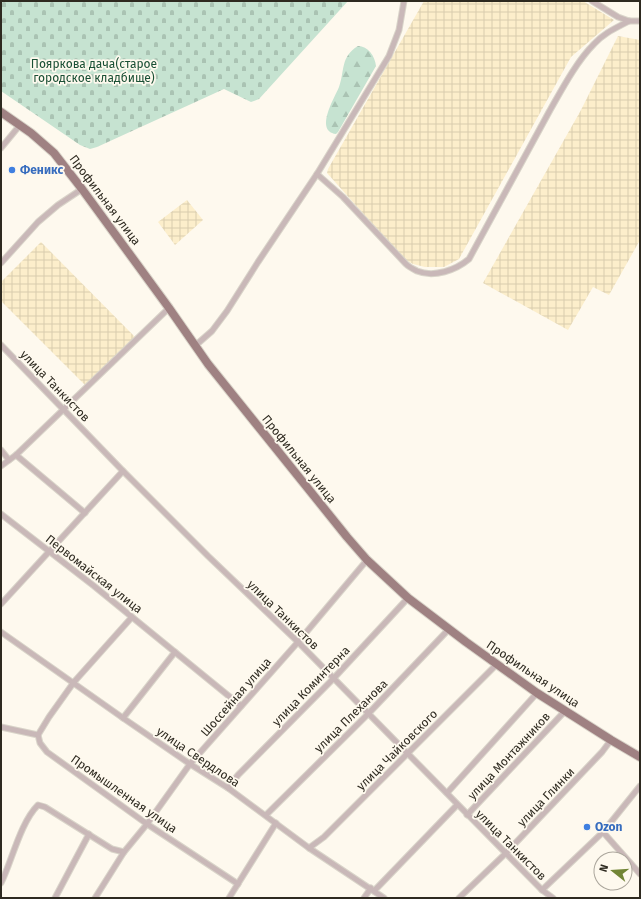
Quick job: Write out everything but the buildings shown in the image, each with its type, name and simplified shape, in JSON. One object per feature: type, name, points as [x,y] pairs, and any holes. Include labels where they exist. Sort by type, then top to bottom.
[{"type":"main road","name":"Профильная улица","points":[[1,112],[42,142],[54,153],[169,308],[208,364],[337,526],[367,560],[408,598],[537,693],[640,757]]},
{"type":"street","points":[[196,345],[212,332],[227,311],[317,174],[392,49],[399,30],[404,1]]},
{"type":"street","points":[[592,1],[618,17],[629,21]]},
{"type":"street","points":[[317,174],[343,197],[406,264],[416,271],[425,274],[447,271],[461,266],[469,259],[548,114],[584,56],[599,38],[608,32],[629,21],[640,20]]},
{"type":"street","points":[[1,148],[20,125]]},
{"type":"street","points":[[1,263],[38,222],[58,205],[82,189]]},
{"type":"street","points":[[1,466],[16,455],[64,410],[169,308]]},
{"type":"street","name":"улица Танкистов","points":[[1,345],[208,556],[298,642],[542,890],[553,898]]},
{"type":"street","points":[[1,450],[9,460]]},
{"type":"street","points":[[16,455],[85,513]]},
{"type":"street","points":[[1,604],[124,471]]},
{"type":"street","name":"Первомайская улица","points":[[1,514],[132,617],[241,706]]},
{"type":"street","name":"Шоссейная улица","points":[[95,898],[124,852],[147,824],[190,764],[298,642],[367,560]]},
{"type":"street","name":"улица Коминтерна","points":[[228,788],[238,775],[334,678],[408,598]]},
{"type":"street","points":[[1,726],[38,735],[74,682],[132,617]]},
{"type":"street","name":"улица Плеханова","points":[[266,816],[368,714],[449,629]]},
{"type":"street","name":"улица Свердлова","points":[[1,632],[123,718],[228,788],[309,848],[373,889],[384,898]]},
{"type":"street","points":[[123,718],[175,652]]},
{"type":"street","name":"улица Чайковского","points":[[309,848],[324,837],[497,664]]},
{"type":"street","name":"улица Монтажников","points":[[447,793],[537,693]]},
{"type":"street","name":"улица Монтажников","points":[[467,814],[565,711]]},
{"type":"street","name":"Промышленная улица","points":[[38,735],[40,743],[47,752],[147,824],[238,884]]},
{"type":"street","name":"улица Глинки","points":[[459,898],[506,853],[602,752],[611,740]]},
{"type":"street","points":[[542,890],[602,832],[640,786]]},
{"type":"street","name":"улица Монтажников","points":[[364,898],[457,804]]},
{"type":"street","points":[[1,883],[18,840],[33,810],[38,806],[45,807],[112,849],[124,852]]},
{"type":"street","points":[[229,898],[276,823]]},
{"type":"street","points":[[602,832],[640,874]]},
{"type":"street","points":[[55,898],[89,834]]},
{"type":"shaded area","points":[[424,1],[583,1],[614,20],[571,57],[459,259],[444,267],[425,267],[413,264],[404,259],[327,173]]},
{"type":"shaded area","points":[[618,36],[640,40],[640,240],[609,295],[593,287],[568,330],[483,283],[581,110]]},
{"type":"shaded area","points":[[187,200],[203,220],[175,245],[158,222]]},
{"type":"shaded area","points":[[41,242],[137,339],[88,388],[1,301],[1,282]]},
{"type":"green space","name":"Пояркова дача(старое городское кладбище)","points":[[1,1],[348,1],[259,99],[251,102],[224,89],[90,149],[80,145],[1,91]]},
{"type":"green space","points":[[358,46],[362,46],[370,52],[376,66],[336,134],[330,132],[327,127],[326,120],[330,105],[339,87],[348,55]]},
{"type":"place","name":"Феникс","points":[[12,170]]},
{"type":"place","name":"Ozon","points":[[587,827]]}]
